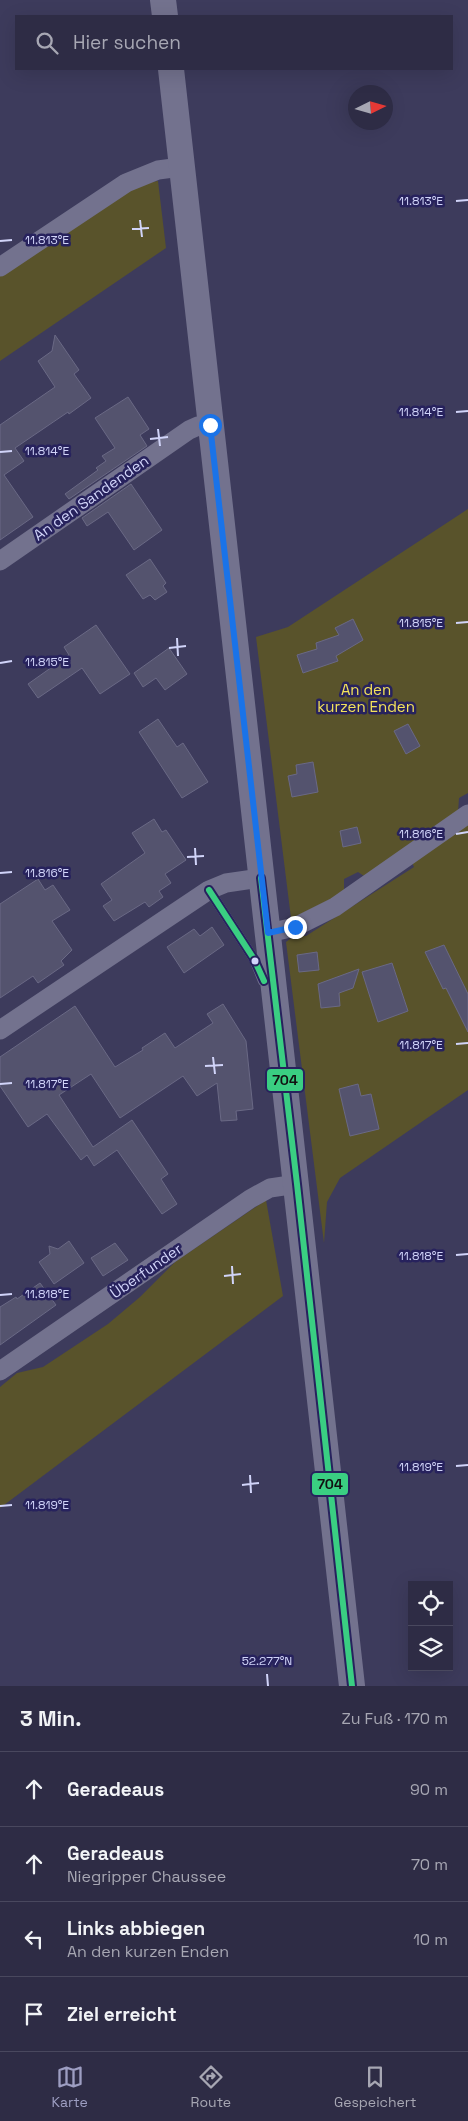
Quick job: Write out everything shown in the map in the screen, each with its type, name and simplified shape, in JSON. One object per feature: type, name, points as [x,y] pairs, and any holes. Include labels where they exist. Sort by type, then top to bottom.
[{"type":"main road","points":[[163,0],[165,15]]},
{"type":"main road","points":[[171,70],[352,1686]]},
{"type":"street","points":[[0,267],[126,183],[158,170],[181,166]]},
{"type":"street","name":"An den Sandenden","points":[[0,561],[189,430],[198,426],[210,425]]},
{"type":"street","points":[[268,933],[295,927],[334,907],[468,814]]},
{"type":"street","points":[[0,1030],[208,890],[226,883],[261,878]]},
{"type":"street","name":"Überfunder","points":[[0,1371],[250,1199],[270,1188],[297,1184]]},
{"type":"lane","points":[[208,890],[254,959],[277,1011]]},
{"type":"green space","points":[[158,181],[166,248],[0,361],[0,274],[140,184]]},
{"type":"green space","name":"An den kurzen Enden","points":[[468,509],[468,793],[459,798],[458,813],[364,876],[358,872],[344,879],[344,892],[298,918],[291,918],[256,637],[288,627]]},
{"type":"green space","points":[[468,821],[468,1090],[340,1178],[327,1202],[324,1243],[286,942],[295,935],[306,936],[414,867],[411,860]]},
{"type":"green space","points":[[266,1200],[283,1296],[0,1508],[0,1387],[17,1373],[43,1367],[108,1324],[140,1297],[175,1262]]},
{"type":"building","points":[[55,335],[79,370],[74,374],[91,398],[15,448],[24,461],[4,475],[33,517],[0,540],[0,425],[55,387],[38,361],[52,351]]},
{"type":"building","points":[[128,397],[149,429],[140,435],[147,446],[69,499],[65,494],[98,470],[96,468],[106,461],[102,456],[115,448],[95,418]]},
{"type":"building","points":[[131,484],[162,530],[134,550],[108,512],[87,526],[82,518]]},
{"type":"building","points":[[150,559],[166,583],[163,586],[167,592],[155,600],[150,595],[143,599],[126,575]]},
{"type":"building","points":[[353,619],[363,640],[336,656],[338,661],[303,673],[297,655],[317,649],[316,643],[339,635],[335,628]]},
{"type":"building","points":[[96,625],[130,674],[100,694],[82,668],[38,698],[28,684],[69,655],[64,647]]},
{"type":"building","points":[[169,648],[187,674],[165,690],[156,678],[143,687],[134,673]]},
{"type":"building","points":[[158,719],[177,747],[183,743],[208,782],[182,798],[139,732]]},
{"type":"building","points":[[408,724],[420,746],[406,754],[394,731]]},
{"type":"building","points":[[313,762],[318,792],[292,797],[288,776],[297,774],[296,765]]},
{"type":"building","points":[[154,819],[162,832],[166,830],[186,860],[165,874],[171,883],[159,891],[163,897],[149,907],[145,902],[114,921],[103,906],[112,900],[101,884],[145,853],[132,833]]},
{"type":"building","points":[[357,827],[361,843],[343,847],[340,831]]},
{"type":"building","points":[[38,879],[45,890],[53,885],[70,910],[52,921],[72,950],[61,961],[64,965],[38,983],[33,976],[0,998],[0,904]]},
{"type":"building","points":[[212,927],[224,945],[184,973],[167,947],[194,929],[200,936]]},
{"type":"building","points":[[444,945],[468,994],[468,1032],[446,988],[443,989],[425,952]]},
{"type":"building","points":[[317,952],[319,970],[299,972],[297,955]]},
{"type":"building","points":[[392,963],[408,1011],[378,1022],[362,972]]},
{"type":"building","points":[[359,969],[353,988],[339,993],[340,1006],[321,1008],[318,984]]},
{"type":"building","points":[[223,1004],[246,1041],[253,1109],[236,1111],[237,1120],[221,1121],[217,1083],[197,1096],[183,1076],[120,1118],[91,1074],[59,1095],[93,1147],[132,1120],[168,1174],[161,1179],[177,1204],[162,1214],[117,1150],[94,1166],[87,1155],[81,1160],[47,1114],[28,1127],[0,1086],[0,1057],[75,1006],[115,1067],[143,1050],[142,1048],[165,1033],[175,1048],[213,1023],[207,1014]]},
{"type":"building","points":[[358,1084],[361,1096],[371,1094],[379,1129],[350,1136],[339,1089]]},
{"type":"building","points":[[69,1241],[84,1263],[54,1284],[39,1262],[50,1254],[49,1246],[58,1249]]},
{"type":"building","points":[[115,1243],[128,1260],[103,1276],[91,1258]]},
{"type":"building","points":[[40,1283],[56,1305],[0,1345],[0,1307],[16,1297],[17,1299]]},
{"type":"transit line","name":"704","points":[[261,878],[297,1184],[352,1686]]},
{"type":"transit line","name":"704","points":[[209,890],[254,959],[264,981]]},
{"type":"route","points":[[210,425],[268,933],[295,927]]}]
